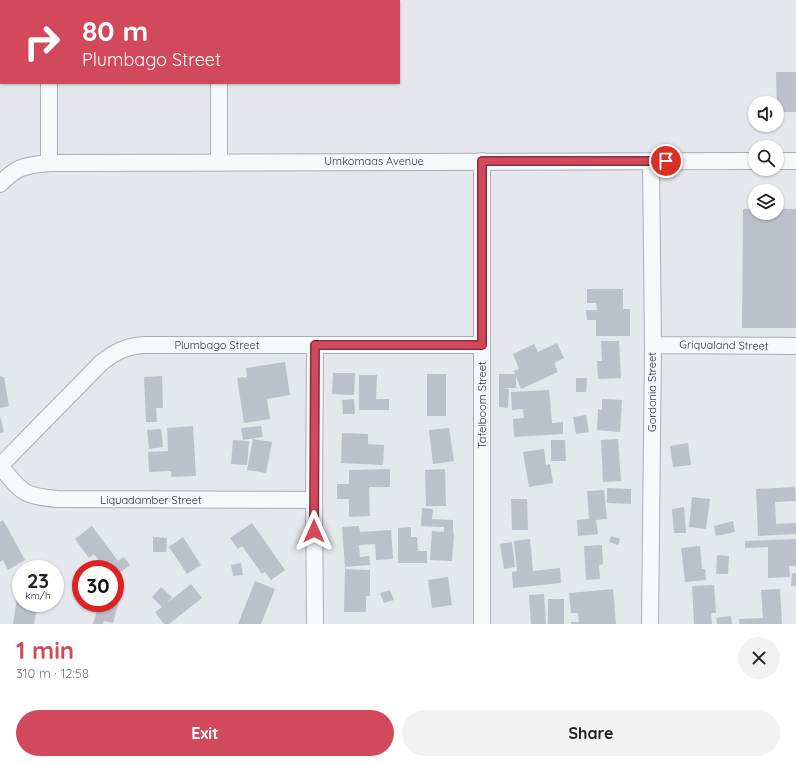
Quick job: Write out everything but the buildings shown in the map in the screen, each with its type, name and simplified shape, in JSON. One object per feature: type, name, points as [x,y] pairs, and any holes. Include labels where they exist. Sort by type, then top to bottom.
[{"type":"street","points":[[49,84],[49,163]]},
{"type":"street","points":[[219,84],[219,162]]},
{"type":"street","name":"Tafelboom Street","points":[[482,161],[482,624]]},
{"type":"street","name":"Gordonia Street","points":[[650,624],[653,345],[651,161]]},
{"type":"street","name":"Umkomaas Avenue","points":[[0,184],[12,172],[20,168],[49,163],[748,161]]},
{"type":"street","points":[[784,161],[796,161]]},
{"type":"street","name":"Plumbago Street","points":[[0,466],[101,363],[111,355],[124,348],[144,345],[482,345]]},
{"type":"street","points":[[315,345],[315,624]]},
{"type":"street","name":"Griqualand Street","points":[[653,345],[796,346]]},
{"type":"street","name":"Liquadamber Street","points":[[0,466],[22,491],[31,495],[47,498],[314,500]]},
{"type":"route","points":[[314,531],[315,345],[482,345],[482,161],[666,161]]}]
